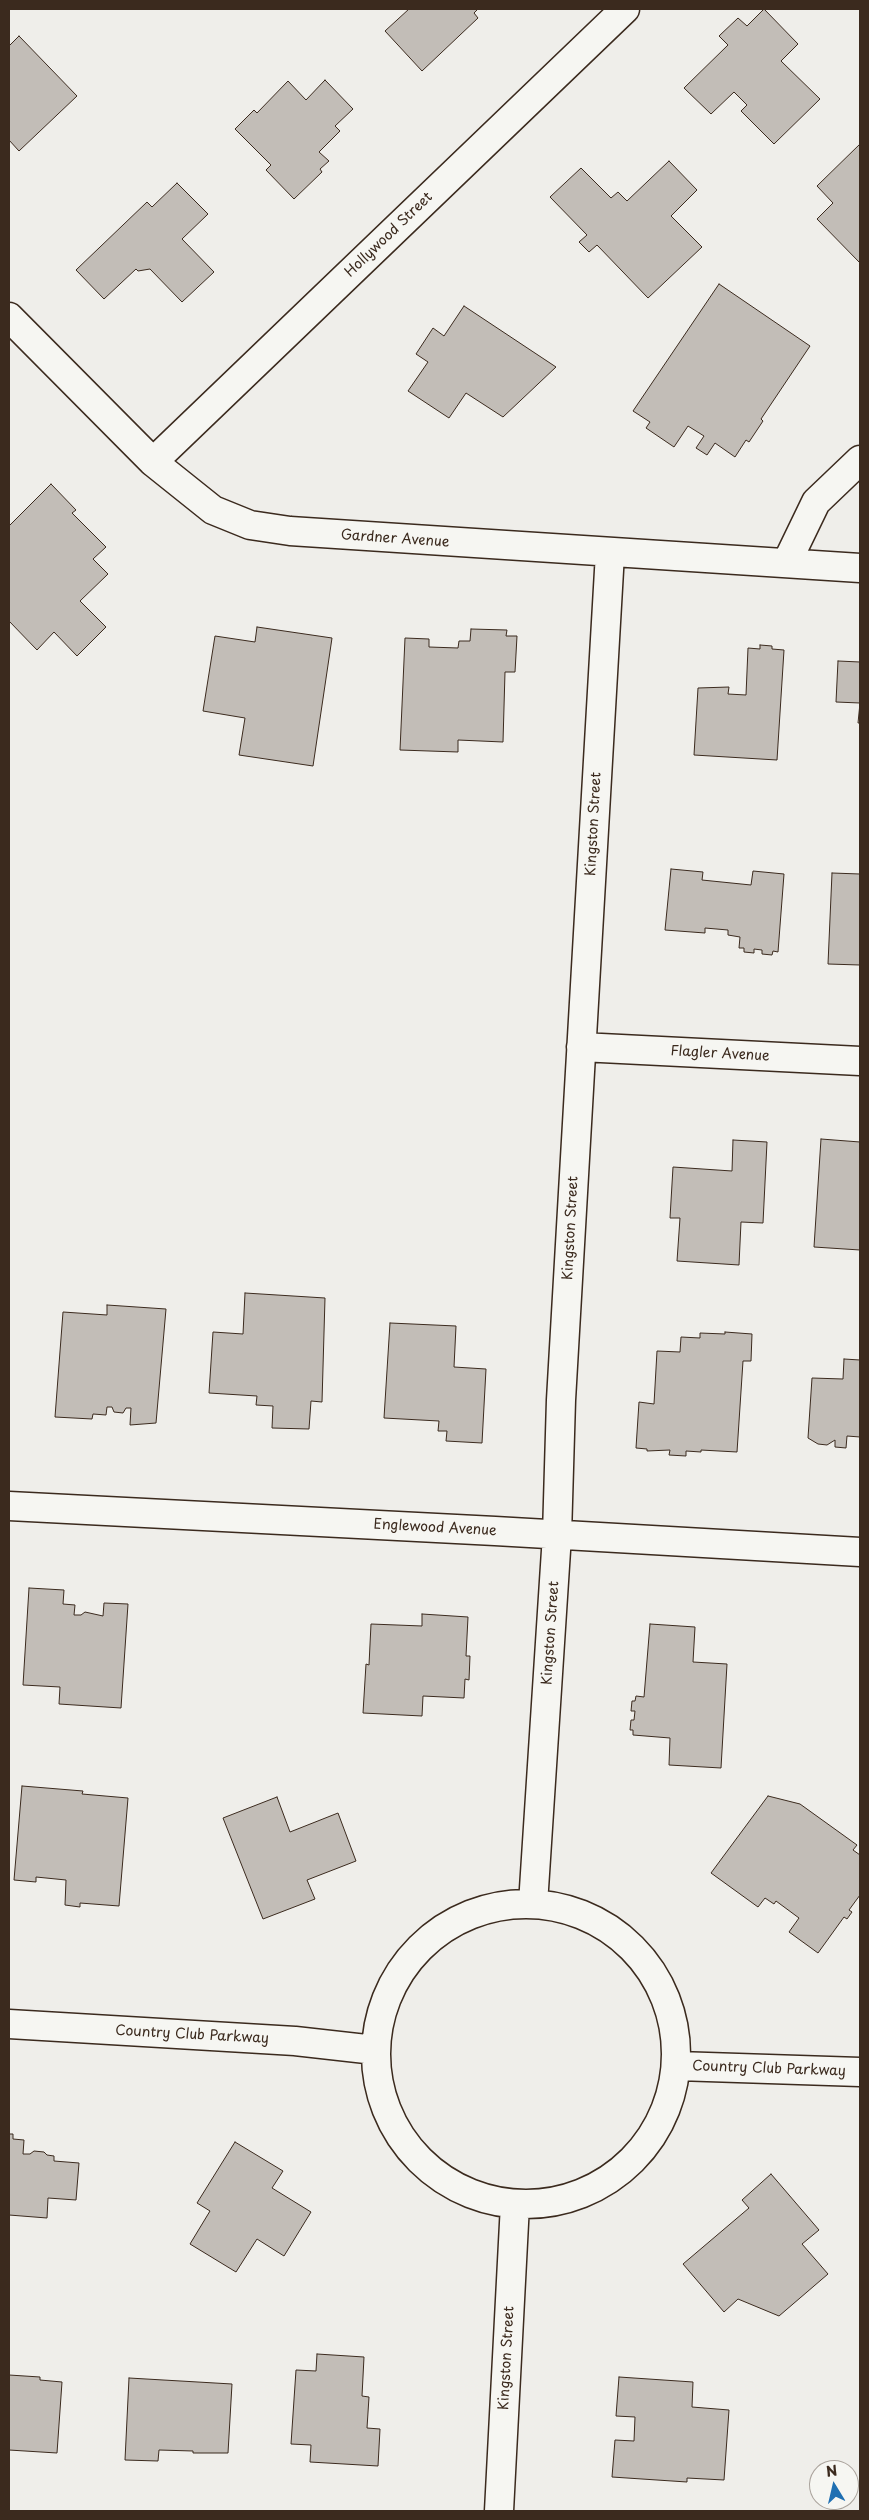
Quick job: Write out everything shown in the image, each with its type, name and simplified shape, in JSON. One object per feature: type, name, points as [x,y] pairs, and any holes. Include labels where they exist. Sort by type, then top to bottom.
[{"type":"street","name":"Hollywood Street","points":[[153,462],[625,9]]},
{"type":"street","name":"Gardner Avenue","points":[[9,317],[153,462],[213,510],[250,525],[290,531],[860,568]]},
{"type":"street","points":[[787,562],[816,502],[860,460]]},
{"type":"street","name":"Kingston Street","points":[[533,1904],[557,1535],[561,1400],[610,553]]},
{"type":"street","name":"Flagler Avenue","points":[[581,1047],[860,1060]]},
{"type":"street","name":"Englewood Avenue","points":[[9,1506],[860,1552]]},
{"type":"street","name":"Country Club Parkway","points":[[533,1904],[581,1914],[622,1938],[648,1966],[654,1974],[674,2017],[677,2066],[667,2111],[642,2151],[606,2182],[562,2200],[515,2204],[470,2194],[431,2171],[406,2144],[400,2137],[381,2096],[375,2050],[384,2003],[407,1962],[442,1929],[486,1909],[533,1904]]},
{"type":"street","name":"Country Club Parkway","points":[[9,2024],[295,2041],[375,2050]]},
{"type":"street","name":"Country Club Parkway","points":[[677,2066],[860,2072]]},
{"type":"street","name":"Kingston Street","points":[[499,2511],[515,2204]]},
{"type":"building","points":[[409,9],[478,9],[474,13],[478,18],[422,71],[385,31]]},
{"type":"building","points":[[764,9],[798,44],[781,61],[820,99],[774,144],[741,111],[747,105],[734,92],[711,114],[684,88],[728,45],[719,36],[738,18],[747,26]]},
{"type":"building","points":[[19,36],[77,96],[19,151],[9,140],[9,46]]},
{"type":"building","points":[[325,80],[353,109],[335,126],[340,131],[319,152],[329,161],[320,169],[322,172],[294,199],[266,170],[271,165],[235,129],[254,110],[257,113],[288,81],[306,100]]},
{"type":"building","points":[[860,144],[860,263],[817,219],[833,203],[817,186]]},
{"type":"building","points":[[669,161],[697,190],[671,216],[702,247],[648,298],[597,245],[589,252],[579,242],[587,235],[550,197],[581,168],[611,198],[618,192],[627,201]]},
{"type":"building","points":[[177,183],[208,214],[182,239],[214,272],[182,302],[150,269],[138,271],[136,269],[104,299],[76,270],[147,202],[152,207]]},
{"type":"building","points":[[719,284],[810,346],[761,419],[763,421],[749,442],[746,440],[735,457],[715,443],[707,455],[696,448],[704,436],[688,426],[674,447],[646,428],[650,422],[633,411]]},
{"type":"building","points":[[464,306],[556,367],[503,417],[466,393],[449,418],[408,391],[428,362],[416,354],[433,328],[444,336]]},
{"type":"building","points":[[51,484],[76,510],[72,513],[106,547],[93,559],[108,574],[80,601],[106,627],[77,656],[54,632],[37,650],[9,621],[9,526]]},
{"type":"building","points":[[257,627],[332,638],[313,766],[239,755],[245,718],[203,711],[215,636],[255,642]]},
{"type":"building","points":[[471,629],[507,630],[506,636],[517,636],[515,672],[505,672],[503,742],[458,740],[458,752],[400,750],[405,638],[429,639],[429,647],[458,648],[459,641],[470,641]]},
{"type":"building","points":[[760,645],[784,650],[777,760],[694,755],[698,688],[729,687],[728,694],[746,695],[748,648],[760,649]]},
{"type":"building","points":[[838,661],[860,662],[860,703],[836,702]]},
{"type":"building","points":[[860,703],[860,723],[858,723]]},
{"type":"building","points":[[671,869],[703,872],[702,880],[751,885],[753,871],[784,874],[778,952],[773,951],[772,955],[762,954],[762,950],[754,949],[754,953],[744,952],[744,948],[739,948],[740,937],[728,935],[728,930],[705,928],[705,933],[665,930]]},
{"type":"building","points":[[832,873],[860,874],[860,965],[828,964]]},
{"type":"building","points":[[821,1139],[860,1142],[860,1250],[814,1247]]},
{"type":"building","points":[[733,1140],[767,1142],[763,1223],[741,1222],[739,1265],[677,1261],[680,1218],[670,1218],[673,1167],[732,1171]]},
{"type":"building","points":[[245,1293],[325,1298],[322,1402],[311,1401],[309,1429],[272,1428],[273,1406],[256,1405],[257,1396],[209,1393],[213,1332],[243,1334]]},
{"type":"building","points":[[107,1305],[166,1309],[156,1423],[130,1425],[131,1408],[126,1408],[123,1413],[114,1412],[112,1407],[107,1407],[106,1415],[93,1414],[92,1419],[55,1417],[63,1312],[107,1315]]},
{"type":"building","points":[[390,1323],[456,1326],[454,1367],[486,1369],[482,1443],[446,1441],[447,1431],[438,1431],[439,1421],[384,1418]]},
{"type":"building","points":[[725,1332],[752,1334],[751,1361],[743,1361],[737,1452],[686,1451],[686,1456],[669,1455],[670,1450],[647,1451],[647,1449],[636,1448],[639,1402],[654,1404],[657,1351],[680,1352],[681,1337],[700,1338],[700,1333],[725,1334]]},
{"type":"building","points":[[844,1359],[860,1360],[860,1437],[847,1436],[846,1448],[835,1447],[835,1440],[827,1445],[818,1444],[808,1438],[812,1378],[843,1379]]},
{"type":"building","points":[[29,1588],[64,1590],[63,1604],[75,1605],[74,1615],[81,1615],[85,1612],[103,1616],[104,1603],[128,1604],[121,1708],[59,1704],[60,1687],[23,1685]]},
{"type":"building","points":[[422,1614],[468,1617],[466,1656],[470,1656],[469,1680],[465,1679],[464,1698],[423,1696],[422,1716],[363,1713],[366,1664],[369,1665],[371,1624],[422,1626]]},
{"type":"building","points":[[650,1624],[695,1627],[693,1662],[727,1664],[721,1768],[669,1765],[670,1738],[633,1735],[633,1730],[630,1730],[631,1720],[634,1720],[635,1711],[631,1711],[632,1701],[635,1701],[636,1696],[644,1697]]},
{"type":"building","points":[[22,1786],[83,1791],[82,1794],[128,1798],[119,1906],[80,1903],[80,1907],[65,1905],[66,1880],[36,1877],[36,1882],[14,1880]]},
{"type":"building","points":[[768,1796],[800,1804],[857,1845],[853,1850],[860,1855],[860,1895],[849,1910],[852,1912],[847,1919],[844,1917],[818,1953],[789,1932],[799,1918],[776,1901],[774,1904],[765,1898],[758,1907],[711,1873]]},
{"type":"building","points":[[277,1797],[290,1832],[338,1813],[356,1861],[307,1880],[315,1899],[263,1919],[223,1818]]},
{"type":"building","points":[[9,2134],[13,2134],[13,2139],[24,2140],[23,2154],[30,2154],[34,2151],[44,2152],[47,2155],[54,2156],[54,2161],[79,2163],[76,2200],[48,2198],[47,2218],[9,2215]]},
{"type":"building","points":[[235,2142],[283,2171],[272,2188],[311,2212],[284,2256],[257,2239],[236,2272],[190,2244],[210,2211],[197,2203]]},
{"type":"building","points":[[771,2174],[819,2230],[802,2244],[828,2274],[779,2316],[738,2299],[724,2312],[683,2264],[749,2208],[742,2200]]},
{"type":"building","points":[[317,2354],[364,2357],[362,2396],[369,2397],[367,2428],[380,2429],[378,2466],[310,2462],[311,2445],[291,2444],[296,2370],[316,2371]]},
{"type":"building","points":[[9,2375],[40,2377],[40,2380],[62,2382],[57,2453],[9,2450]]},
{"type":"building","points":[[619,2377],[693,2382],[692,2407],[729,2410],[724,2480],[687,2478],[687,2482],[612,2477],[615,2440],[634,2441],[635,2417],[616,2416]]},
{"type":"building","points":[[129,2378],[232,2384],[228,2453],[193,2453],[193,2451],[159,2450],[158,2461],[125,2460]]}]
